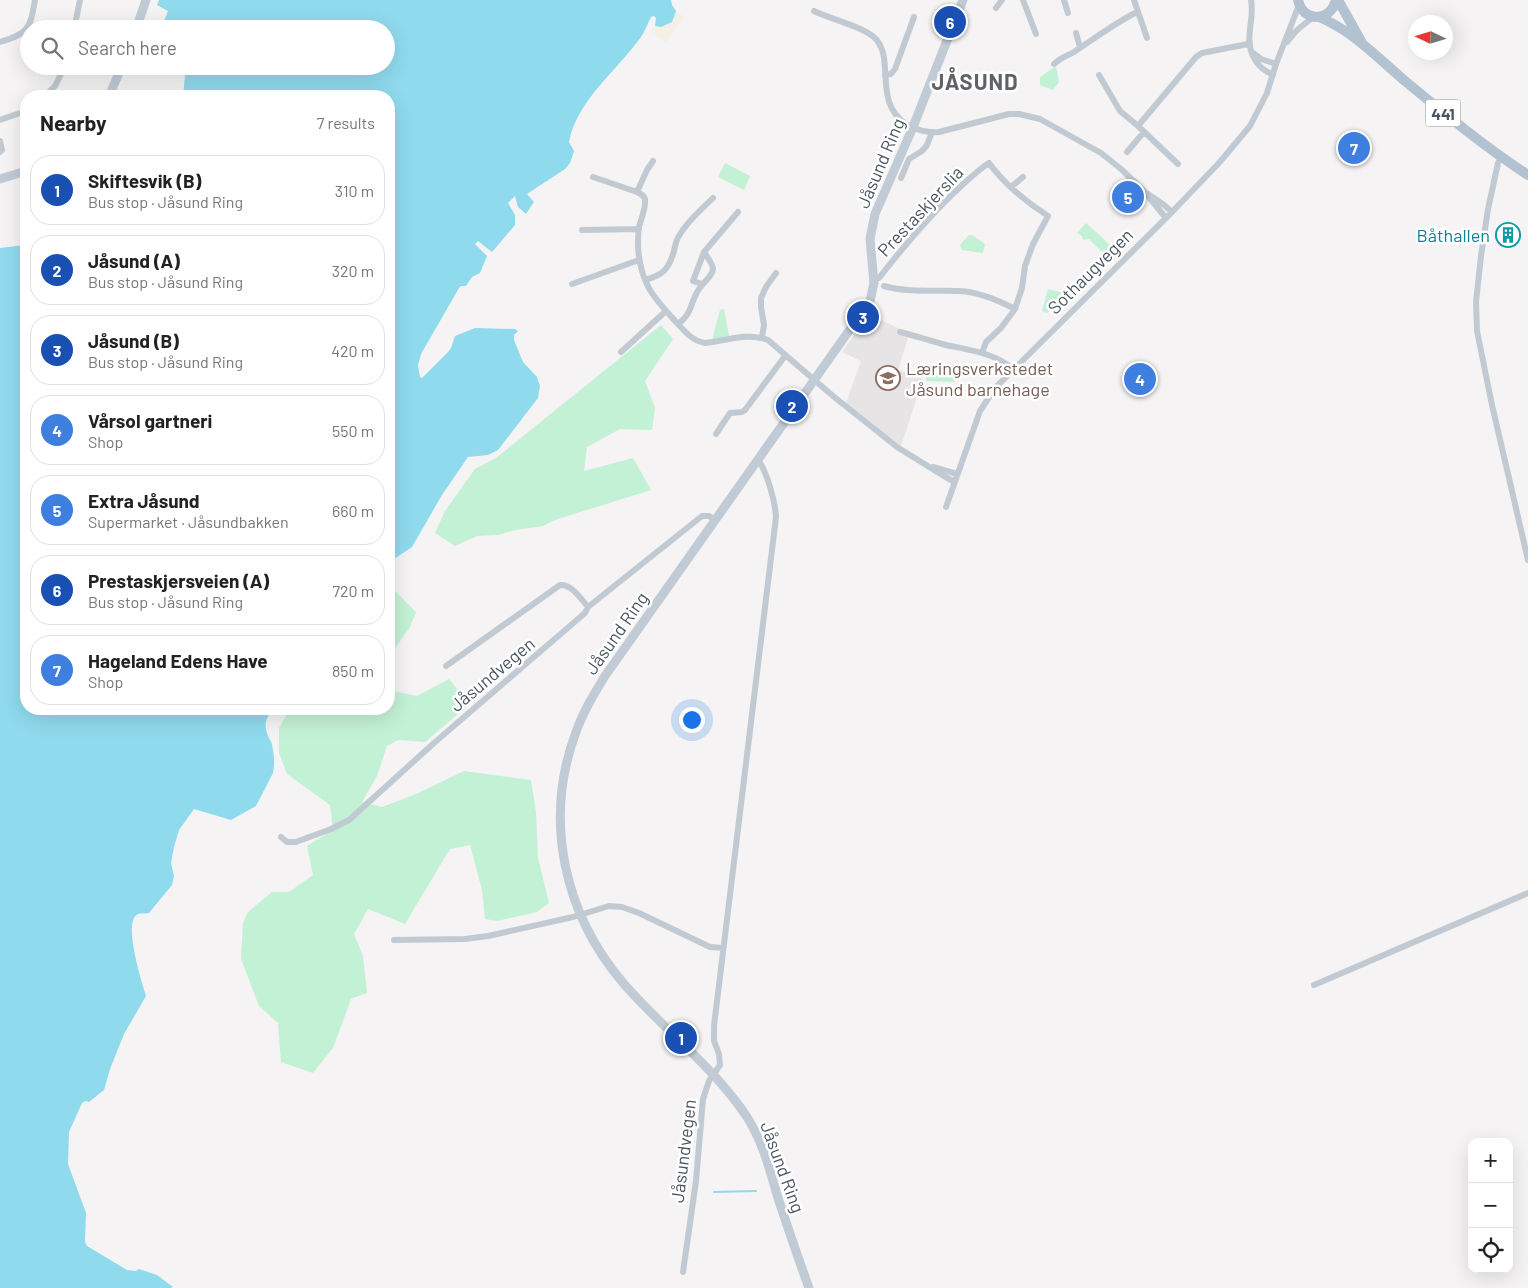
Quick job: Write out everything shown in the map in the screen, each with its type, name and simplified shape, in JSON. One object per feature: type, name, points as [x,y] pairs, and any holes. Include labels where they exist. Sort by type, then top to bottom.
[{"type":"main road","points":[[139,20],[146,0]]},
{"type":"main road","name":"Jåsund Ring","points":[[809,1288],[762,1147],[748,1119],[732,1097],[610,967],[580,915],[566,871],[561,831],[562,788],[571,745],[585,710],[605,676],[868,305],[874,279],[870,239],[874,219],[963,0]]},
{"type":"main road","name":"441","points":[[1316,17],[1330,12],[1337,0]]},
{"type":"main road","name":"441","points":[[1337,0],[1363,44]]},
{"type":"main road","name":"441","points":[[1298,1],[1303,11],[1334,23],[1363,44],[1441,111],[1528,175]]},
{"type":"main road","points":[[112,90],[118,75]]},
{"type":"main road","points":[[0,179],[20,173]]},
{"type":"street","points":[[32,20],[35,0]]},
{"type":"street","points":[[76,20],[80,0]]},
{"type":"street","points":[[996,8],[1002,0]]},
{"type":"street","points":[[1023,0],[1036,34]]},
{"type":"street","points":[[1064,0],[1068,13]]},
{"type":"street","points":[[1134,0],[1147,38]]},
{"type":"street","points":[[1251,0],[1253,9],[1249,48],[1257,64],[1263,70],[1273,75]]},
{"type":"street","name":"Sothaugvegen","points":[[946,507],[980,411],[995,388],[1172,212],[1219,163],[1250,126],[1267,94],[1276,64],[1285,45],[1298,1]]},
{"type":"street","points":[[814,11],[865,31],[875,38],[882,48],[891,107],[902,121],[913,127],[932,132],[999,116],[1019,114],[1034,116],[1052,124],[1101,153],[1143,190],[1166,218]]},
{"type":"street","points":[[1054,64],[1118,22],[1137,12]]},
{"type":"street","points":[[885,75],[891,74],[894,69],[914,17]]},
{"type":"street","name":"Sothaugvegen","points":[[1285,45],[1296,31],[1316,17]]},
{"type":"street","points":[[1076,33],[1080,47]]},
{"type":"street","points":[[0,42],[20,34]]},
{"type":"street","points":[[1138,126],[1196,56],[1202,52],[1249,48],[1261,59],[1276,64]]},
{"type":"street","points":[[51,90],[60,75]]},
{"type":"street","points":[[1099,75],[1120,111],[1178,164]]},
{"type":"street","points":[[0,120],[20,113]]},
{"type":"street","points":[[901,178],[910,159],[928,145],[932,132]]},
{"type":"street","points":[[1127,152],[1144,132]]},
{"type":"street","points":[[0,141],[2,150],[0,152]]},
{"type":"street","points":[[1502,156],[1498,163],[1488,209],[1481,256],[1476,302],[1477,331],[1528,560]]},
{"type":"street","points":[[638,192],[644,176],[653,162]]},
{"type":"street","name":"Prestaskjerslia","points":[[874,279],[879,278],[943,203],[989,163],[999,177],[1011,188]]},
{"type":"street","points":[[593,177],[638,192],[643,197],[645,202],[639,229],[639,260],[645,280],[656,300],[689,336],[706,343],[732,338],[762,338],[771,342],[785,356],[897,447],[955,482]]},
{"type":"street","points":[[982,353],[986,342],[1001,328],[1015,309],[1022,288],[1025,266],[1033,244],[1048,216],[1027,202],[1011,188],[1023,177]]},
{"type":"street","points":[[1143,190],[1172,212]]},
{"type":"street","points":[[645,280],[657,276],[666,269],[672,257],[678,236],[714,198]]},
{"type":"street","points":[[702,284],[693,281],[704,252],[738,212]]},
{"type":"street","points":[[582,230],[639,229]]},
{"type":"street","points":[[678,324],[688,316],[697,290],[713,270],[704,252]]},
{"type":"street","points":[[572,284],[639,260]]},
{"type":"street","points":[[762,338],[764,325],[761,307],[762,298],[766,287],[776,273]]},
{"type":"street","points":[[884,286],[899,290],[968,292],[1004,303],[1015,309]]},
{"type":"street","points":[[621,352],[666,311]]},
{"type":"street","points":[[900,332],[982,353],[998,359],[1013,369]]},
{"type":"street","points":[[716,434],[730,413],[745,410],[785,356]]},
{"type":"street","name":"Jåsundvegen","points":[[683,1272],[696,1182],[703,1099],[708,1083],[720,1064],[719,1054],[714,1041],[714,1026],[776,517],[776,508],[763,466],[758,459]]},
{"type":"street","points":[[927,466],[957,474]]},
{"type":"street","name":"Jåsundvegen","points":[[281,837],[287,842],[296,842],[349,820],[404,769],[585,613],[588,607],[702,516],[709,516],[715,520]]},
{"type":"street","points":[[446,666],[560,585],[569,586],[588,607]]},
{"type":"street","points":[[1314,985],[1528,893]]},
{"type":"street","points":[[394,940],[465,939],[488,936],[580,915],[608,906],[622,907],[639,913],[710,947],[723,948]]},
{"type":"shaded area","name":"Læringsverkstedet Jåsund barnehage","points":[[871,311],[881,320],[900,329],[898,334],[908,338],[898,370],[923,379],[901,446],[846,403],[861,361],[842,352],[864,321],[867,322]]},
{"type":"green space","points":[[1056,66],[1059,82],[1053,90],[1040,85],[1040,77]]},
{"type":"green space","points":[[725,163],[750,176],[744,190],[718,177]]},
{"type":"green space","points":[[1086,223],[1110,246],[1109,253],[1103,253],[1089,239],[1083,240],[1082,236],[1077,233]]},
{"type":"green space","points":[[969,235],[985,244],[983,253],[962,250],[960,245]]},
{"type":"green space","points":[[1048,289],[1060,292],[1064,297],[1047,313],[1042,311]]},
{"type":"green space","points":[[724,309],[729,336],[712,340],[720,310]]},
{"type":"green space","points":[[661,325],[673,339],[645,381],[655,408],[652,430],[620,429],[587,447],[584,471],[633,458],[651,490],[555,520],[543,526],[515,530],[498,535],[477,536],[455,546],[435,533],[445,511],[475,469],[496,458]]},
{"type":"green space","points":[[937,370],[956,375],[954,382],[926,381],[925,372],[936,376]]},
{"type":"green space","points":[[395,591],[416,612],[410,627],[395,648]]},
{"type":"green space","points":[[449,679],[470,704],[425,742],[398,740],[387,746],[377,776],[362,802],[382,807],[416,794],[464,771],[531,780],[536,812],[538,858],[549,903],[537,912],[497,921],[485,919],[482,890],[470,845],[450,849],[405,924],[368,909],[354,934],[363,956],[367,993],[351,999],[333,1048],[313,1073],[281,1062],[278,1023],[259,1006],[241,959],[243,923],[248,912],[272,892],[289,892],[313,875],[307,846],[333,830],[330,805],[287,774],[279,753],[279,728],[287,715],[395,715],[395,691],[417,696]]},
{"type":"sand","points":[[676,11],[684,17],[666,43],[652,33],[652,31],[655,26],[672,22]]},
{"type":"water","points":[[159,0],[671,0],[676,11],[672,22],[661,27],[655,26],[656,18],[654,16],[651,17],[641,37],[589,99],[573,127],[569,142],[574,151],[570,163],[565,169],[527,194],[534,202],[526,214],[518,207],[515,196],[508,203],[515,215],[515,225],[492,252],[478,241],[475,244],[487,256],[480,273],[472,277],[466,286],[459,288],[421,354],[418,366],[420,377],[422,378],[448,352],[455,336],[475,328],[515,329],[518,331],[514,335],[514,340],[523,362],[537,377],[540,386],[538,398],[498,450],[488,455],[468,457],[442,495],[412,547],[395,558],[395,90],[184,90],[185,75],[395,75],[395,20],[164,20],[168,11],[157,5]]},
{"type":"water","points":[[20,246],[20,715],[270,715],[266,725],[273,748],[274,770],[256,806],[231,820],[194,809],[179,830],[174,847],[171,863],[174,876],[172,885],[149,913],[138,914],[134,919],[132,940],[134,953],[146,996],[124,1034],[104,1090],[89,1102],[85,1101],[82,1103],[69,1132],[68,1164],[86,1213],[85,1242],[87,1246],[127,1270],[136,1271],[139,1269],[157,1275],[173,1287],[171,1288],[0,1288],[0,248]]},
{"type":"waterway","points":[[714,1192],[756,1191]]},
{"type":"place","name":"Prestaskjersveien (A)","points":[[950,22]]},
{"type":"place","name":"Hageland Edens Have","points":[[1354,148]]},
{"type":"place","name":"Extra Jåsund","points":[[1128,197]]},
{"type":"place","name":"Båthallen","points":[[1508,235]]},
{"type":"place","name":"Jåsund (B)","points":[[863,317]]},
{"type":"place","name":"Læringsverkstedet Jåsund barnehage","points":[[888,378]]},
{"type":"place","name":"Vårsol gartneri","points":[[1140,379]]},
{"type":"place","name":"Jåsund (A)","points":[[792,406]]},
{"type":"place","name":"Skiftesvik (B)","points":[[681,1038]]},
{"type":"district","name":"JÅSUND","points":[[975,81]]}]
